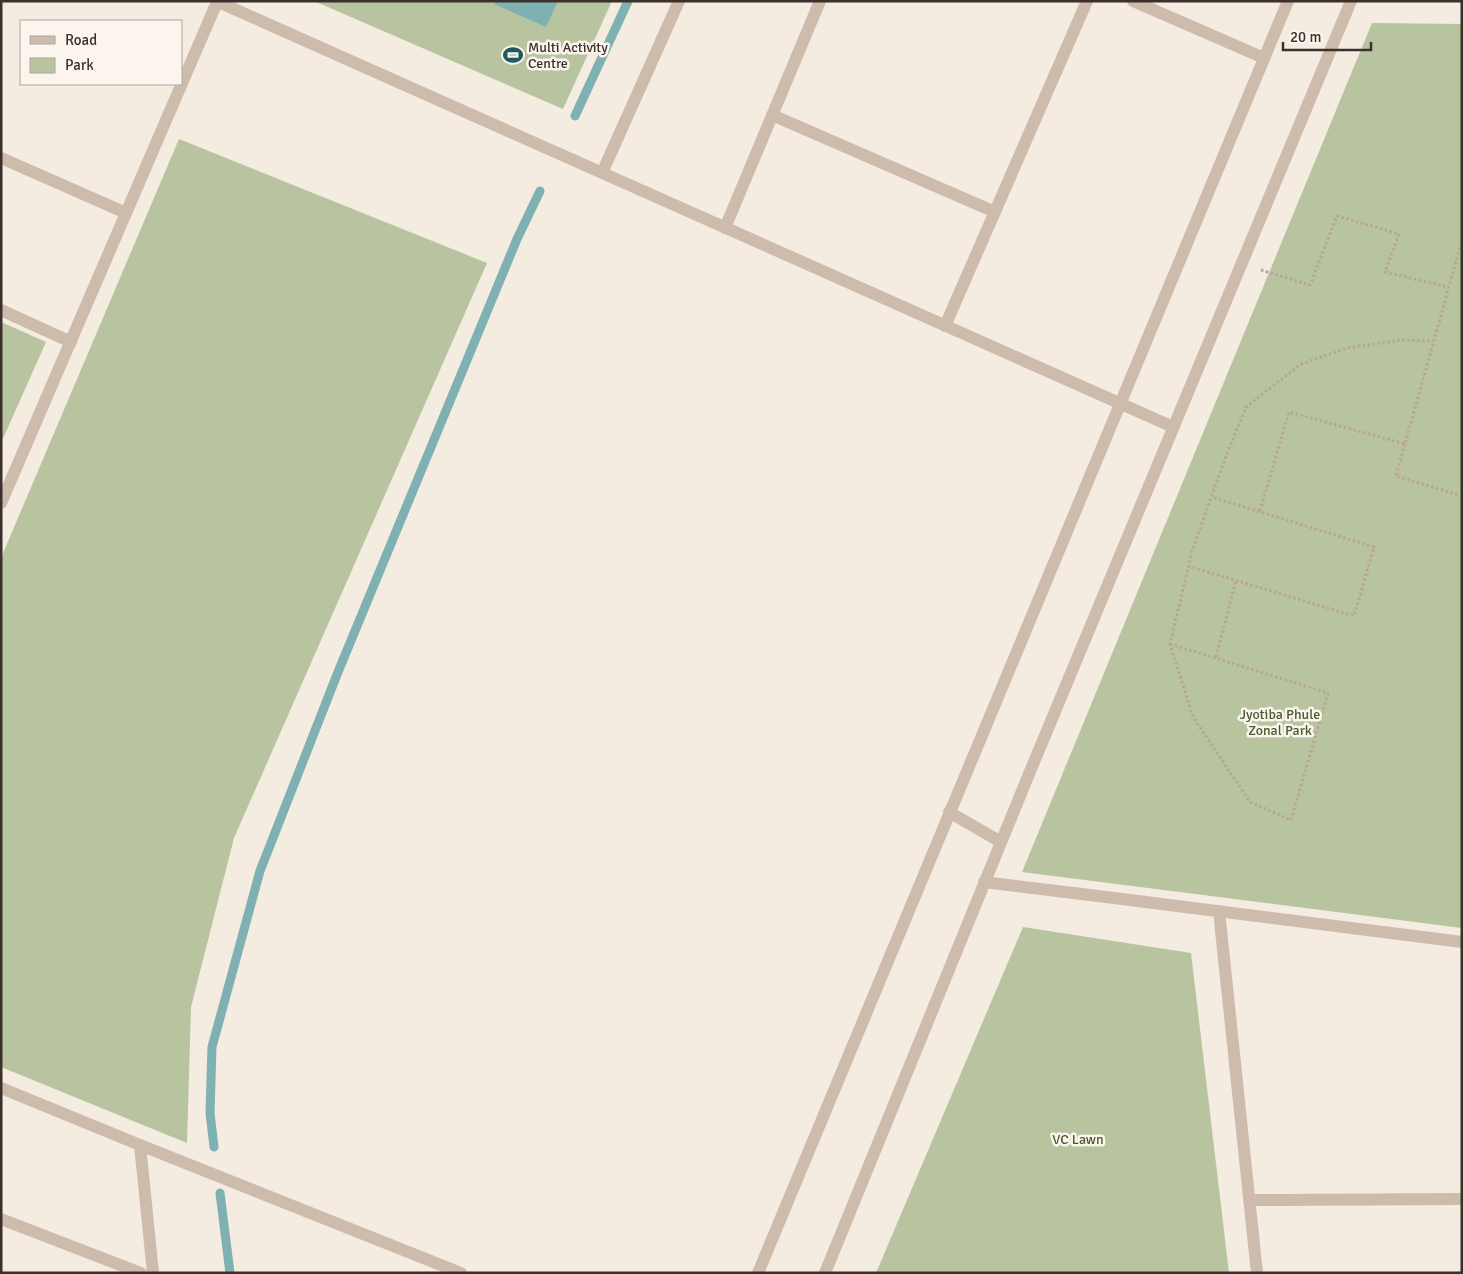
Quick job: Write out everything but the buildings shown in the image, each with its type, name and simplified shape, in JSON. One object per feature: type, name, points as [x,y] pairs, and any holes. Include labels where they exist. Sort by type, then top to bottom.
[{"type":"street","points":[[602,173],[679,1]]},
{"type":"street","points":[[725,228],[820,1]]},
{"type":"street","points":[[945,326],[1087,1]]},
{"type":"street","points":[[1133,1],[1264,58]]},
{"type":"street","points":[[758,1273],[1288,1]]},
{"type":"street","points":[[825,1273],[984,882],[1351,1]]},
{"type":"street","points":[[182,82],[216,2],[1173,427]]},
{"type":"street","points":[[1,503],[7,475],[70,342],[181,85]]},
{"type":"street","points":[[772,115],[995,212]]},
{"type":"street","points":[[1,158],[126,213]]},
{"type":"street","points":[[1,310],[70,342]]},
{"type":"street","points":[[949,812],[1001,842]]},
{"type":"street","points":[[984,882],[1462,942]]},
{"type":"street","points":[[1219,911],[1257,1273]]},
{"type":"street","points":[[1,1088],[461,1273]]},
{"type":"street","points":[[140,1145],[153,1273]]},
{"type":"street","points":[[1249,1200],[1462,1199]]},
{"type":"street","points":[[1,1219],[141,1273]]},
{"type":"path","points":[[1242,262],[1269,273],[1310,285],[1337,216],[1399,234],[1385,272],[1448,287]]},
{"type":"path","points":[[1462,240],[1396,476],[1462,496]]},
{"type":"path","points":[[1170,644],[1328,693],[1290,820],[1250,802],[1193,717],[1170,644],[1188,566],[1226,456],[1246,407],[1301,364],[1348,348],[1401,340],[1433,341]]},
{"type":"path","points":[[1260,511],[1289,412],[1405,444]]},
{"type":"path","points":[[1188,566],[1354,616],[1374,547],[1212,497]]},
{"type":"path","points":[[1216,658],[1236,580]]},
{"type":"green space","name":"Multi Activity Centre","points":[[314,1],[612,1],[563,109]]},
{"type":"green space","name":"Jyotiba Phule Zonal Park","points":[[1372,23],[1462,24],[1462,928],[1022,872]]},
{"type":"green space","points":[[179,139],[487,263],[234,838],[191,1007],[187,1143],[1,1067],[1,558]]},
{"type":"green space","points":[[1,322],[46,342],[1,443]]},
{"type":"green space","name":"VC Lawn","points":[[1023,927],[1191,953],[1229,1273],[876,1273]]},
{"type":"water","points":[[496,1],[558,1],[546,27],[494,4]]},
{"type":"waterway","points":[[575,116],[628,1]]},
{"type":"waterway","points":[[214,1147],[210,1113],[212,1047],[260,871],[338,672],[517,239],[540,191]]},
{"type":"waterway","points":[[220,1193],[230,1273]]},
{"type":"place","name":"Multi Activity Centre","points":[[513,55]]}]
